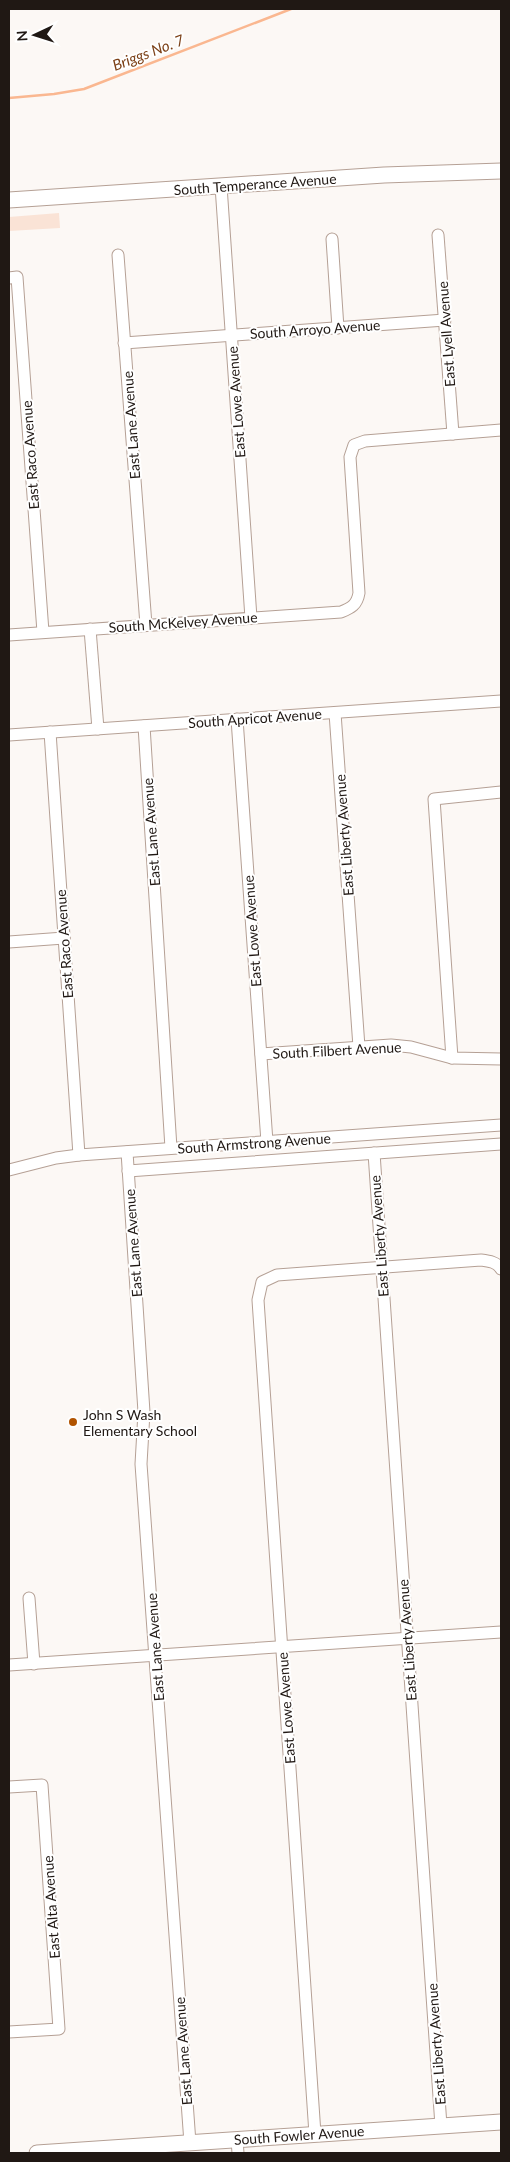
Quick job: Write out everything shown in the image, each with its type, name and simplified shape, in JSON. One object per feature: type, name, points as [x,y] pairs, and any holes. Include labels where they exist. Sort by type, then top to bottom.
[{"type":"main road","name":"South Temperance Avenue","points":[[9,200],[384,175],[501,171]]},
{"type":"main road","name":"South Fowler Avenue","points":[[37,2153],[80,2152],[190,2143],[238,2146],[315,2134],[501,2122]]},
{"type":"street","name":"East Lowe Avenue","points":[[221,186],[251,618]]},
{"type":"street","name":"East Lyell Avenue","points":[[438,235],[453,434]]},
{"type":"street","points":[[332,239],[338,328]]},
{"type":"street","name":"East Lane Avenue","points":[[118,255],[146,625]]},
{"type":"street","name":"East Raco Avenue","points":[[13,278],[43,632]]},
{"type":"street","name":"South Arroyo Avenue","points":[[124,343],[445,320]]},
{"type":"street","points":[[453,434],[501,430]]},
{"type":"street","name":"South McKelvey Avenue","points":[[9,635],[341,612],[352,608],[356,604],[359,593],[350,457],[354,446],[365,441],[453,434]]},
{"type":"street","points":[[90,629],[98,729]]},
{"type":"street","name":"South Apricot Avenue","points":[[9,735],[501,701]]},
{"type":"street","name":"East Liberty Avenue","points":[[335,712],[359,1047]]},
{"type":"street","name":"East Lowe Avenue","points":[[237,719],[267,1142]]},
{"type":"street","name":"East Lane Avenue","points":[[144,726],[171,1148]]},
{"type":"street","name":"East Raco Avenue","points":[[50,732],[79,1155]]},
{"type":"street","points":[[452,1058],[434,799],[501,792]]},
{"type":"street","points":[[9,942],[64,938]]},
{"type":"street","name":"South Filbert Avenue","points":[[261,1054],[400,1046],[452,1058],[501,1059]]},
{"type":"street","name":"South Armstrong Avenue","points":[[9,1170],[56,1158],[79,1155],[501,1126]]},
{"type":"street","name":"South Armstrong Avenue","points":[[128,1171],[501,1144]]},
{"type":"street","name":"East Lane Avenue","points":[[127,1152],[144,1412],[141,1464],[190,2143]]},
{"type":"street","name":"East Liberty Avenue","points":[[374,1153],[441,2126]]},
{"type":"street","points":[[382,1268],[481,1260],[500,1267]]},
{"type":"street","name":"East Lowe Avenue","points":[[315,2134],[258,1300],[262,1282],[277,1275],[382,1268]]},
{"type":"street","points":[[29,1598],[34,1664]]},
{"type":"street","points":[[9,1666],[501,1632]]},
{"type":"street","name":"East Alta Avenue","points":[[9,1787],[42,1785],[59,2029],[9,2032]]},
{"type":"shaded area","points":[[59,213],[60,228],[9,231],[9,217]]},
{"type":"waterway","name":"Briggs No. 7","points":[[9,98],[84,89],[291,9]]},
{"type":"place","name":"John S Wash Elementary School","points":[[73,1422]]}]
